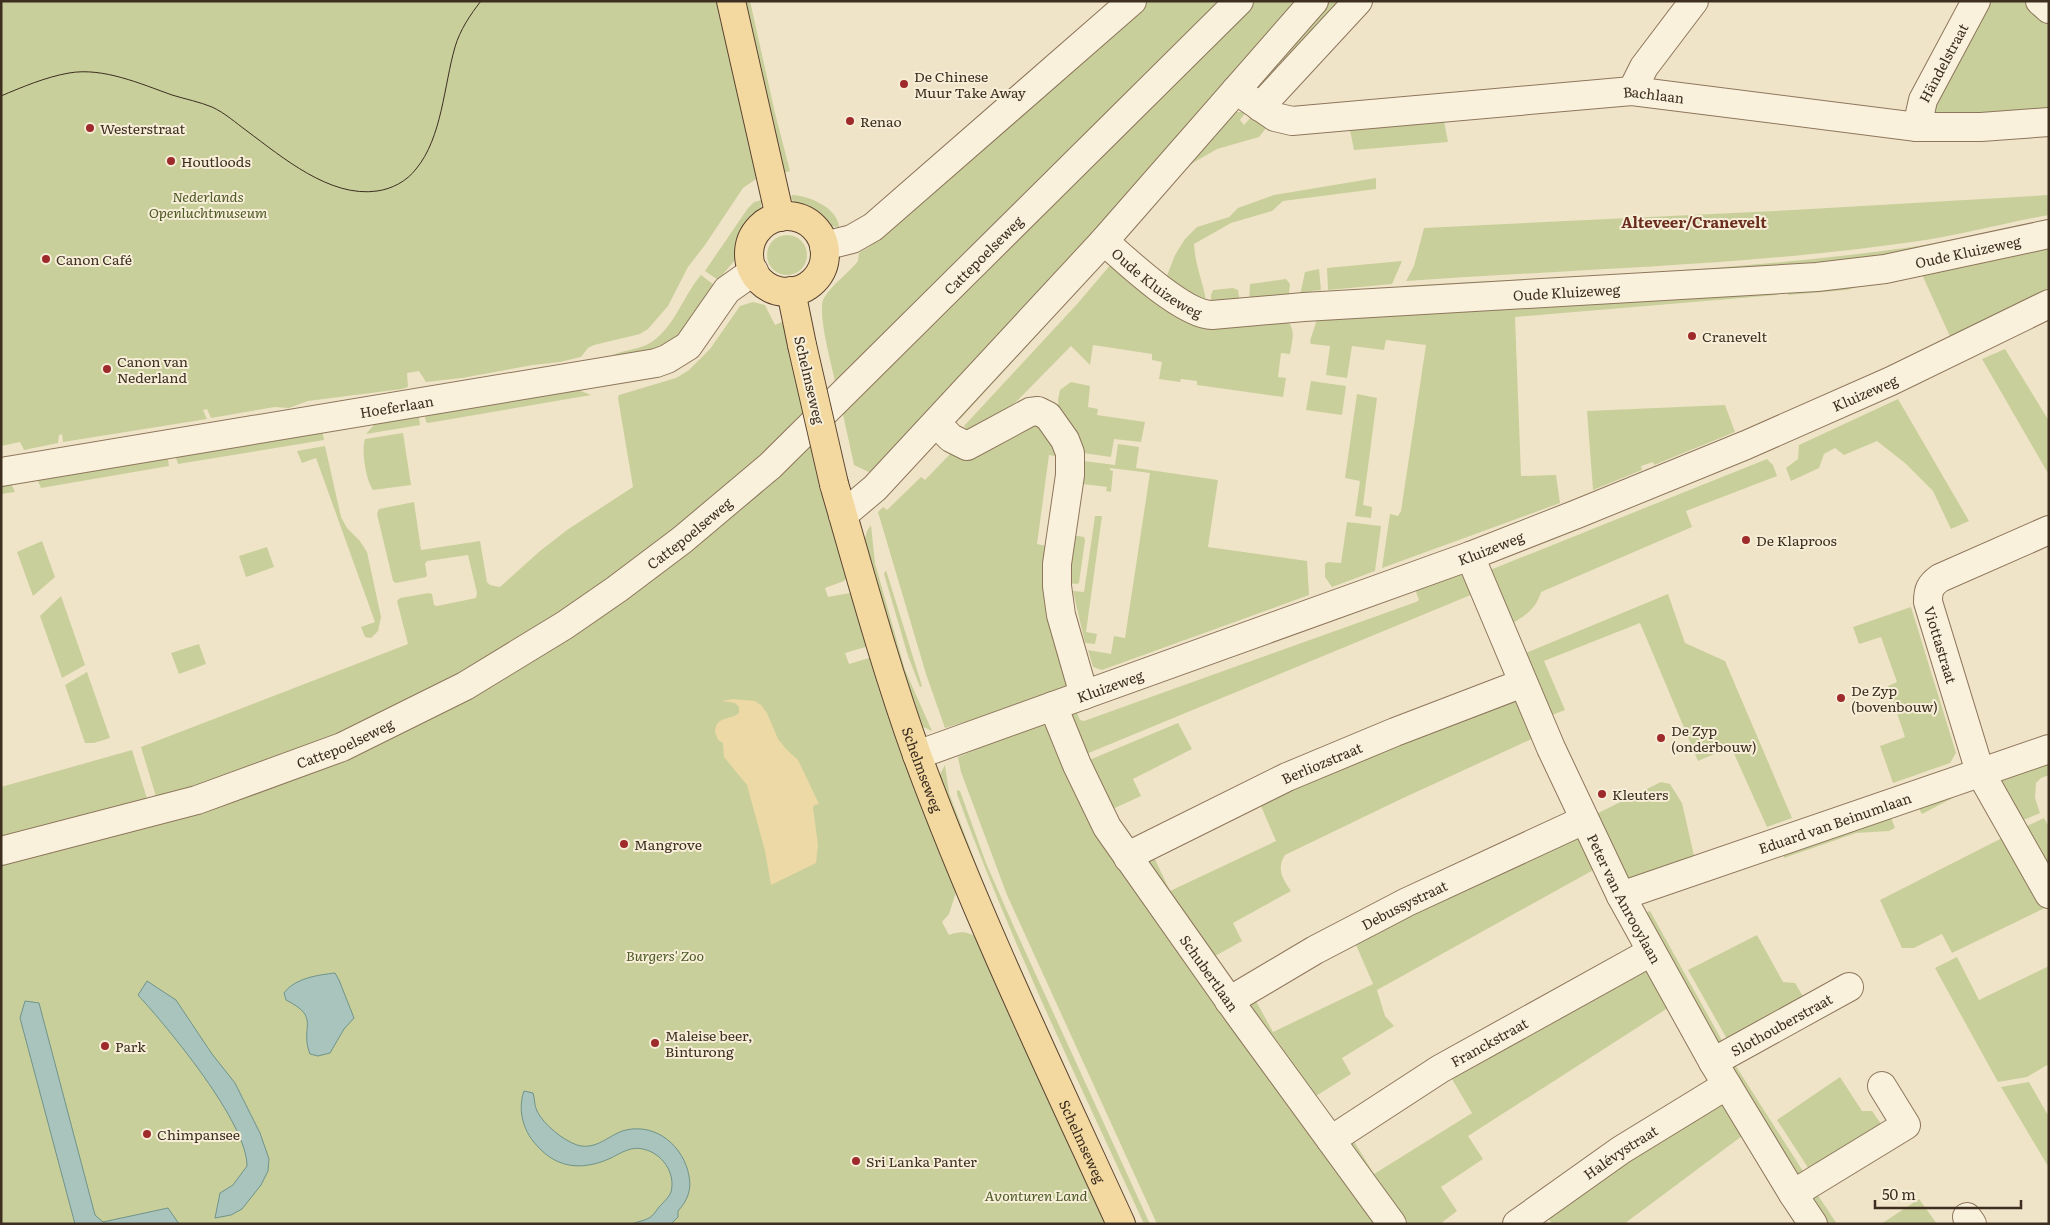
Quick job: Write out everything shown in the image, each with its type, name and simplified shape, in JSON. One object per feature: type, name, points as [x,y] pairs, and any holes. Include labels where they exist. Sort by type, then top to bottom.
[{"type":"main road","points":[[731,1],[780,217]]},
{"type":"main road","points":[[780,217],[793,217],[807,221],[818,232],[824,246],[824,262],[819,275],[808,286],[791,291],[782,291],[766,285],[754,272],[750,258],[754,236],[764,224],[780,217]]},
{"type":"main road","name":"Schelmseweg","points":[[791,291],[834,484],[892,681],[918,754],[990,936],[1120,1224]]},
{"type":"street","points":[[824,246],[852,239],[874,227],[1132,1]]},
{"type":"street","name":"Cattepoelseweg","points":[[1,851],[197,800],[342,747],[465,686],[565,625],[682,540],[770,466],[1239,1]]},
{"type":"street","points":[[843,515],[875,488],[1104,241],[1314,1]]},
{"type":"street","points":[[1236,90],[1260,107],[1358,1]]},
{"type":"street","points":[[1632,91],[1644,67],[1694,1]]},
{"type":"street","name":"Händelstraat","points":[[1917,127],[1923,100],[1976,1]]},
{"type":"street","points":[[2040,1],[2049,9]]},
{"type":"street","name":"Bachlaan","points":[[1260,107],[1275,117],[1292,121],[1632,91],[1917,127],[1981,127],[2049,122]]},
{"type":"street","name":"Oude Kluizeweg","points":[[1104,241],[1189,309],[1204,315],[1212,315],[1304,307],[1818,277],[1884,269],[2049,234]]},
{"type":"street","name":"Hoeferlaan","points":[[1,472],[656,362],[667,359],[688,346],[727,290],[754,272]]},
{"type":"street","name":"Kluizeweg","points":[[918,754],[1470,556],[1746,445],[1891,381],[2049,304]]},
{"type":"street","points":[[936,423],[951,438],[967,446],[1030,412],[1038,411],[1048,416],[1065,440],[1071,460],[1057,564],[1057,586],[1061,615],[1084,695]]},
{"type":"street","name":"Viottastraat","points":[[2049,530],[1940,578],[1928,590],[1930,613],[1980,772],[2049,894]]},
{"type":"street","name":"Peter van Anrooylaan","points":[[1470,556],[1523,683],[1584,820],[1622,896],[1712,1062],[1803,1214]]},
{"type":"street","name":"Berliozstraat","points":[[1128,858],[1140,850],[1287,777],[1395,732],[1523,683]]},
{"type":"street","name":"Schubertlaan","points":[[1053,706],[1100,814],[1128,858],[1229,1001],[1392,1224]]},
{"type":"street","name":"Eduard van Beinumlaan","points":[[1622,896],[2049,749]]},
{"type":"street","name":"Debussystraat","points":[[1229,1001],[1315,950],[1399,906],[1584,820]]},
{"type":"street","name":"Franckstraat","points":[[1332,1140],[1440,1069],[1651,952]]},
{"type":"street","name":"Slothouberstraat","points":[[1712,1062],[1849,986]]},
{"type":"street","name":"Halévystraat","points":[[1516,1224],[1622,1150],[1727,1085]]},
{"type":"street","points":[[1803,1214],[1906,1125],[1882,1086]]},
{"type":"green space","name":"Nederlands Openluchtmuseum","points":[[1,1],[722,1],[759,177],[743,188],[688,267],[668,306],[648,329],[640,334],[594,345],[588,348],[581,357],[462,378],[426,382],[419,371],[407,373],[408,387],[402,389],[308,401],[289,408],[275,407],[211,418],[207,409],[203,410],[207,419],[63,442],[62,434],[59,435],[58,443],[24,450],[20,442],[1,446]]},
{"type":"green space","points":[[741,1],[750,1],[790,171],[783,173]]},
{"type":"green space","points":[[1148,1],[1223,1],[836,386],[823,327],[822,305],[827,293],[858,261],[859,253],[872,245],[896,220],[990,136]]},
{"type":"green space","points":[[1253,1],[1301,1],[875,475],[854,465],[842,410]]},
{"type":"green space","points":[[1327,1],[1348,1],[1257,90],[1256,83]]},
{"type":"green space","points":[[1985,1],[2027,1],[2049,22],[2049,108],[2035,115],[1935,114],[1932,109]]},
{"type":"green space","points":[[1235,112],[1246,112],[1240,120],[1244,125],[1252,116],[1267,127],[1259,137],[1217,149],[1191,164],[1189,161]]},
{"type":"green space","points":[[1443,116],[1448,142],[1354,150],[1349,125]]},
{"type":"green space","points":[[1376,178],[1376,189],[1283,201],[1272,211],[1231,223],[1194,244],[1207,308],[1165,281],[1175,255],[1185,239],[1197,227],[1229,217],[1238,208],[1274,195]]},
{"type":"green space","points":[[792,195],[814,200],[828,208],[837,220],[839,227],[826,225],[806,213],[791,198]]},
{"type":"green space","points":[[2049,195],[2049,215],[1912,242],[1786,257],[1723,262],[1406,281],[1414,266],[1424,228]]},
{"type":"green space","points":[[762,200],[760,214],[747,231],[736,259],[718,280],[705,271],[748,208],[754,202]]},
{"type":"green space","points":[[2049,219],[2049,226],[1916,257],[1398,295],[1403,286],[1728,267],[1851,255],[1929,244]]},
{"type":"green space","points":[[791,235],[798,238],[804,244],[807,255],[806,263],[798,272],[791,275],[783,275],[776,272],[768,263],[767,251],[770,244],[779,236]]},
{"type":"green space","points":[[2049,242],[2049,293],[1952,341],[1920,270]]},
{"type":"green space","points":[[1105,261],[960,419],[958,418],[1099,262]]},
{"type":"green space","points":[[1402,261],[1392,284],[1328,290],[1327,268]]},
{"type":"green space","points":[[1112,263],[1179,310],[1285,319],[1291,326],[1293,335],[1290,354],[1281,353],[1278,377],[1286,378],[1283,397],[1197,385],[1197,381],[1181,379],[1180,382],[1159,379],[1162,362],[1152,360],[1152,354],[1093,345],[1090,365],[1071,346],[1009,409],[971,430],[967,430],[964,426],[1078,303]]},
{"type":"green space","points":[[1319,269],[1321,290],[1312,291],[1306,300],[1299,300],[1305,272]]},
{"type":"green space","points":[[1900,274],[1847,290],[1788,295],[1789,292]]},
{"type":"green space","points":[[701,275],[714,285],[689,326],[668,347],[609,357],[648,344],[661,334],[674,318]]},
{"type":"green space","points":[[1286,279],[1290,284],[1288,301],[1249,303],[1250,284]]},
{"type":"green space","points":[[1233,288],[1238,290],[1240,304],[1211,308],[1213,290]]},
{"type":"green space","points":[[1778,291],[1777,295],[1515,317],[1521,476],[1556,475],[1560,503],[1382,568],[1390,514],[1398,516],[1401,511],[1426,345],[1386,340],[1384,350],[1352,346],[1347,378],[1326,375],[1330,346],[1311,344],[1310,341],[1317,319]]},
{"type":"green space","points":[[753,302],[765,305],[775,325],[784,321],[808,414],[764,460],[561,619],[339,739],[158,803],[141,747],[408,644],[397,601],[400,598],[429,593],[432,594],[434,605],[437,606],[476,598],[477,593],[468,555],[427,561],[425,564],[426,577],[396,583],[393,581],[377,514],[379,509],[414,502],[421,550],[480,541],[487,582],[490,585],[500,587],[540,551],[567,530],[633,487],[619,395],[676,378],[689,370],[710,349],[740,306]]},
{"type":"green space","points":[[2005,349],[2049,421],[2049,475],[1982,359]]},
{"type":"green space","points":[[1311,381],[1346,386],[1342,415],[1306,410]]},
{"type":"green space","points":[[1071,382],[1090,386],[1088,407],[1098,409],[1097,415],[1145,422],[1141,442],[1114,439],[1111,457],[1083,453],[1059,412],[1058,400],[1060,390]]},
{"type":"green space","points":[[571,387],[591,395],[426,422],[424,410]]},
{"type":"green space","points":[[1357,394],[1377,398],[1363,505],[1372,507],[1371,518],[1355,516],[1360,481],[1345,478]]},
{"type":"green space","points":[[1898,399],[1969,521],[1951,529],[1933,491],[1905,463],[1877,441],[1844,455],[1835,448],[1824,454],[1819,468],[1791,481],[1786,468],[1798,459],[1799,445]]},
{"type":"green space","points":[[1725,405],[1735,432],[1654,465],[1653,462],[1641,466],[1642,470],[1593,490],[1587,411]]},
{"type":"green space","points":[[418,410],[420,425],[366,434],[378,420]]},
{"type":"green space","points":[[1037,422],[1060,457],[1049,455],[1037,544],[1051,547],[1067,683],[1064,689],[1055,695],[945,728],[926,674],[878,512],[883,507],[887,510],[921,477],[925,480],[953,451]]},
{"type":"green space","points":[[322,430],[324,440],[178,464],[174,452]]},
{"type":"green space","points":[[403,433],[411,485],[373,490],[368,480],[365,465],[365,439]]},
{"type":"green space","name":"Burgers' Zoo","points":[[813,439],[847,577],[844,581],[825,588],[828,597],[850,593],[857,598],[869,646],[845,653],[849,664],[872,657],[958,886],[949,914],[942,922],[949,935],[965,933],[981,940],[1110,1224],[1,1224],[1,860],[412,723]]},
{"type":"green space","points":[[1118,444],[1139,447],[1136,468],[1218,480],[1208,547],[1307,561],[1309,595],[1102,670],[1093,667],[1088,650],[1111,654],[1114,636],[1125,638],[1150,473],[1110,468],[1113,471],[1111,492],[1106,491],[1107,487],[1083,484],[1084,461],[1115,465]]},
{"type":"green space","points":[[325,446],[341,517],[347,528],[360,541],[367,552],[381,617],[378,631],[371,638],[365,637],[361,627],[375,622],[316,458],[302,463],[297,451]]},
{"type":"green space","points":[[167,452],[169,466],[41,488],[35,474]]},
{"type":"green space","points":[[1767,459],[1773,465],[1777,476],[1686,511],[1692,527],[1541,592],[1529,612],[1510,625],[1490,570]]},
{"type":"green space","points":[[9,479],[15,492],[1,494],[1,480]]},
{"type":"green space","points":[[1095,516],[1102,516],[1086,632],[1097,634],[1095,644],[1085,643],[1073,591],[1084,592]]},
{"type":"green space","points":[[1347,522],[1381,526],[1375,571],[1332,587],[1325,577],[1325,564],[1328,562],[1341,563]]},
{"type":"green space","points":[[871,525],[875,563],[905,670],[932,731],[919,725],[915,719],[864,542]]},
{"type":"green space","points":[[1070,535],[1084,537],[1085,540],[1079,583],[1077,584],[1065,583]]},
{"type":"green space","points":[[42,541],[55,577],[33,596],[17,552]]},
{"type":"green space","points":[[267,547],[274,567],[246,577],[239,556]]},
{"type":"green space","points":[[886,570],[922,686],[920,687],[908,656],[884,574]]},
{"type":"green space","points":[[1456,573],[1469,577],[1478,592],[1079,757],[1062,714],[1076,710],[1080,720],[1084,721],[1416,602],[1419,600],[1415,589]]},
{"type":"green space","points":[[1668,594],[1685,643],[1725,661],[1792,818],[1767,827],[1731,747],[1698,761],[1640,623],[1544,661],[1565,710],[1547,717],[1521,655]]},
{"type":"green space","points":[[61,596],[85,665],[62,678],[40,616]]},
{"type":"green space","points":[[1911,607],[1956,753],[1950,763],[1893,783],[1880,746],[1905,737],[1888,686],[1897,682],[1881,637],[1859,644],[1853,627]]},
{"type":"green space","points":[[199,644],[206,664],[179,674],[171,653]]},
{"type":"green space","points":[[87,672],[110,738],[94,743],[85,743],[65,685]]},
{"type":"green space","points":[[1517,700],[1536,737],[1285,855],[1282,860],[1281,869],[1283,878],[1291,891],[1233,923],[1242,941],[1208,960],[1141,856],[1151,851],[1170,891],[1276,841],[1258,799]]},
{"type":"green space","points":[[1053,718],[1096,817],[1387,1224],[1157,1224],[1007,895],[961,772],[958,757]]},
{"type":"green space","points":[[1178,723],[1192,749],[1133,779],[1141,796],[1104,813],[1082,763]]},
{"type":"green space","points":[[132,750],[149,805],[1,842],[1,787]]},
{"type":"green space","points":[[2049,760],[2049,775],[2041,778],[2036,783],[2035,798],[2040,813],[2017,823],[2001,783],[2002,779]]},
{"type":"green space","points":[[945,765],[949,793],[991,903],[1136,1224],[1130,1224],[1014,966],[938,778]]},
{"type":"green space","points":[[1661,782],[1670,784],[1682,803],[1695,860],[1629,879],[1624,877],[1592,816]]},
{"type":"green space","points":[[957,790],[960,791],[986,863],[1014,927],[1150,1224],[1144,1224],[1046,1011],[999,903]]},
{"type":"green space","points":[[1964,792],[1922,814],[1917,805]]},
{"type":"green space","points":[[1890,815],[1895,828],[1889,831],[1856,833],[1784,858],[1783,852]]},
{"type":"green space","points":[[2044,818],[2049,827],[2049,878],[2021,829]]},
{"type":"green space","points":[[2006,836],[2047,907],[1952,953],[1942,934],[1914,948],[1902,948],[1880,900]]},
{"type":"green space","points":[[1566,838],[1579,839],[1597,868],[1377,990],[1385,1016],[1394,1026],[1342,1058],[1351,1074],[1316,1096],[1312,1096],[1242,1001],[1252,994],[1273,1032],[1373,984],[1353,938]]},
{"type":"green space","points":[[1650,911],[1725,1046],[1719,1046],[1641,914]]},
{"type":"green space","points":[[1757,935],[1783,982],[1795,983],[1807,1003],[1731,1046],[1688,970]]},
{"type":"green space","points":[[1957,957],[1979,1000],[2049,966],[2049,1064],[2027,1077],[1998,1082],[1935,968]]},
{"type":"green space","points":[[1644,971],[1650,973],[1671,1006],[1468,1136],[1483,1159],[1441,1187],[1457,1211],[1440,1224],[1399,1224],[1343,1141],[1350,1135],[1374,1174],[1472,1113],[1449,1074]]},
{"type":"green space","points":[[1732,1060],[1808,1179],[1797,1177],[1732,1075]]},
{"type":"green space","points":[[1840,1077],[1862,1111],[1872,1111],[1886,1131],[1814,1177],[1777,1120]]},
{"type":"green space","points":[[2029,1082],[2049,1117],[2049,1168],[2001,1087]]},
{"type":"green space","points":[[1717,1102],[1724,1105],[1746,1133],[1624,1224],[1552,1224],[1545,1213]]},
{"type":"green space","points":[[1815,1191],[1837,1224],[1821,1224],[1812,1204]]},
{"type":"green space","points":[[1919,1199],[1937,1224],[1881,1224]]},
{"type":"sand","points":[[733,699],[755,701],[761,705],[767,713],[778,739],[798,760],[819,804],[814,805],[813,808],[818,845],[816,863],[771,885],[765,851],[747,785],[724,757],[723,743],[718,740],[715,732],[718,723],[739,713],[739,707],[735,703],[722,701]]},
{"type":"water","points":[[335,973],[354,1018],[344,1029],[330,1053],[318,1056],[310,1054],[307,1045],[307,1018],[297,1006],[286,1000],[284,993],[300,981],[314,976]]},
{"type":"water","points":[[147,981],[176,1000],[212,1054],[235,1083],[260,1133],[269,1159],[268,1171],[261,1185],[242,1209],[231,1215],[215,1218],[220,1193],[233,1185],[247,1166],[244,1147],[234,1125],[204,1076],[168,1029],[138,995]]},
{"type":"water","points":[[25,1001],[39,1003],[95,1215],[103,1222],[168,1208],[179,1224],[75,1224],[20,1018]]},
{"type":"water","points":[[524,1091],[533,1093],[537,1111],[549,1127],[560,1136],[577,1145],[591,1146],[620,1132],[637,1129],[648,1130],[667,1140],[681,1156],[686,1165],[690,1181],[688,1195],[678,1211],[678,1217],[671,1224],[631,1224],[645,1220],[653,1215],[671,1192],[671,1178],[662,1159],[650,1151],[634,1148],[589,1165],[568,1165],[559,1162],[541,1150],[526,1130],[521,1111]]},
{"type":"tram line","points":[[1,96],[43,80],[69,73],[95,72],[108,74],[217,109],[291,163],[324,182],[359,191],[383,190],[399,184],[408,177],[425,156],[437,127],[457,41],[466,23],[481,1]]},
{"type":"place","name":"De Chinese Muur Take Away","points":[[904,84]]},
{"type":"place","name":"Renao","points":[[850,121]]},
{"type":"place","name":"Westerstraat","points":[[90,128]]},
{"type":"place","name":"Houtloods","points":[[171,161]]},
{"type":"place","name":"Canon Café","points":[[46,259]]},
{"type":"place","name":"Cranevelt","points":[[1692,336]]},
{"type":"place","name":"Canon van Nederland","points":[[107,369]]},
{"type":"place","name":"De Klaproos","points":[[1746,540]]},
{"type":"place","name":"De Zyp (bovenbouw)","points":[[1841,698]]},
{"type":"place","name":"De Zyp (onderbouw)","points":[[1661,738]]},
{"type":"place","name":"Kleuters","points":[[1602,794]]},
{"type":"place","name":"Mangrove","points":[[624,844]]},
{"type":"place","name":"Maleise beer, Binturong","points":[[655,1043]]},
{"type":"place","name":"Park","points":[[105,1046]]},
{"type":"place","name":"Chimpansee","points":[[147,1134]]},
{"type":"place","name":"Sri Lanka Panter","points":[[856,1161]]},
{"type":"district","name":"Alteveer/Cranevelt","points":[[1694,221]]},
{"type":"park label","name":"Avonturen Land","points":[[1036,1195]]}]
